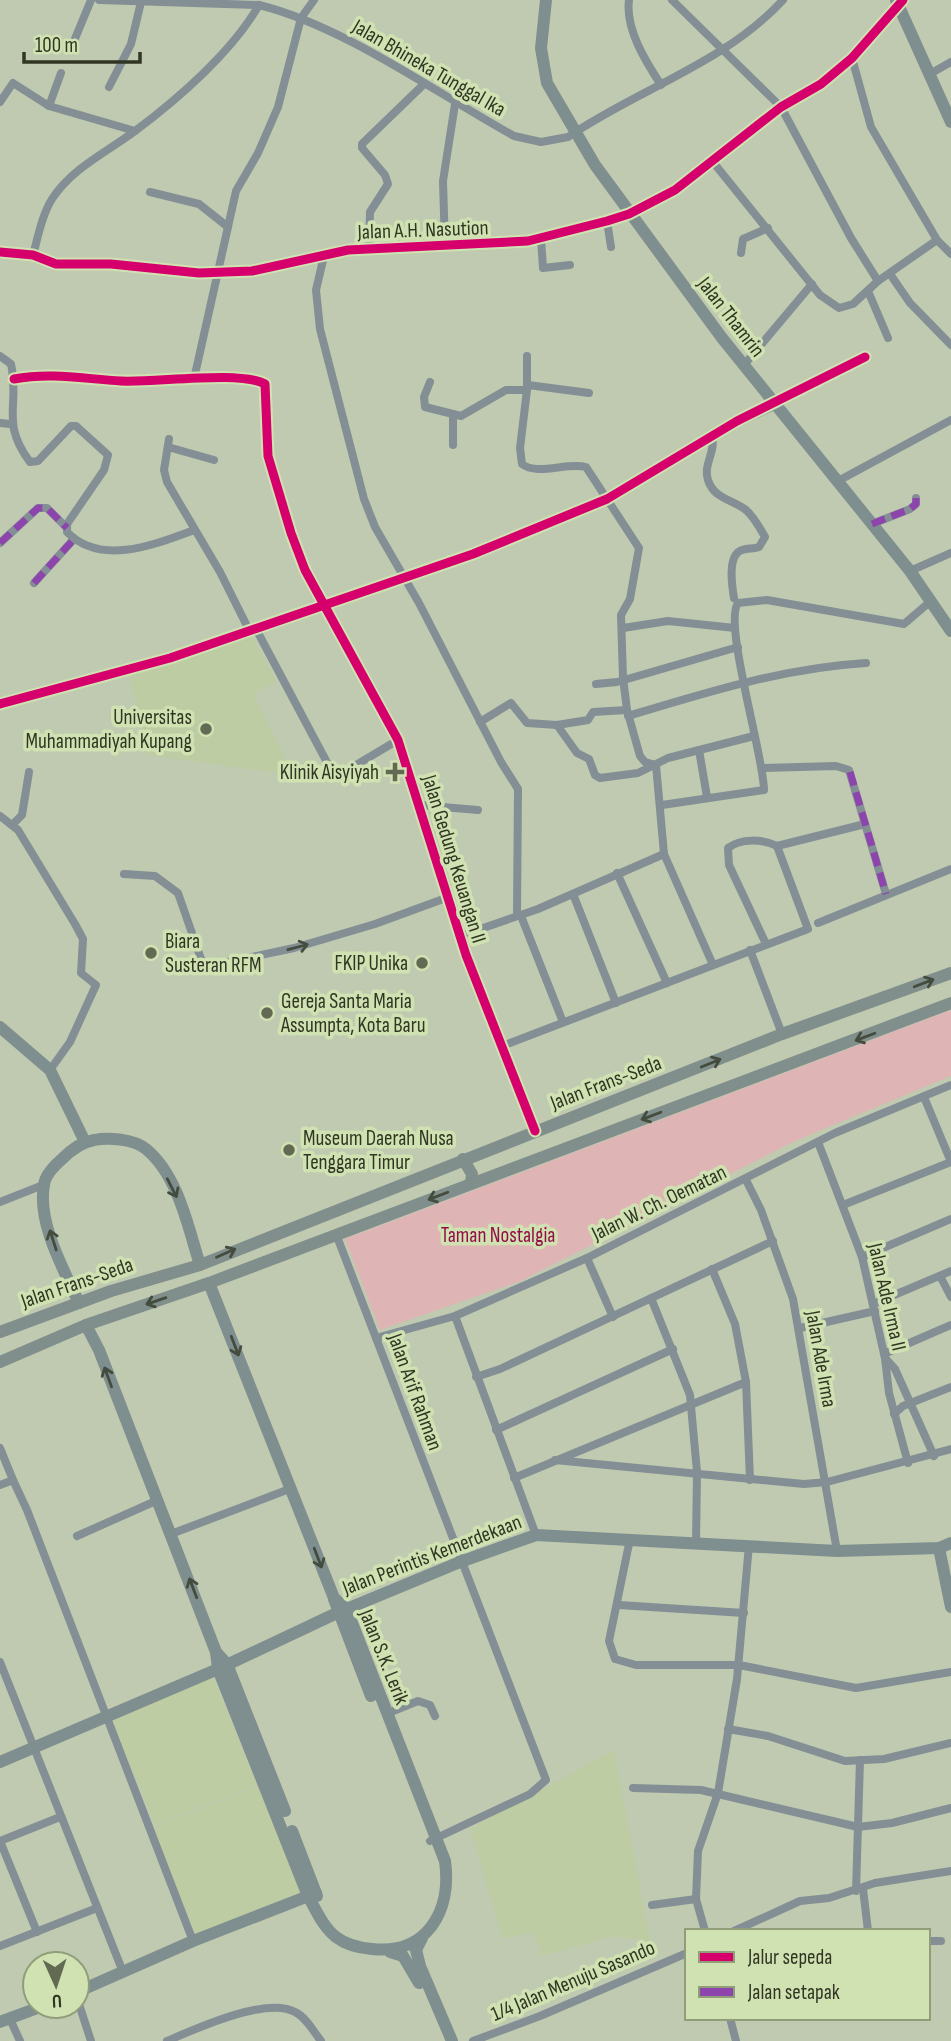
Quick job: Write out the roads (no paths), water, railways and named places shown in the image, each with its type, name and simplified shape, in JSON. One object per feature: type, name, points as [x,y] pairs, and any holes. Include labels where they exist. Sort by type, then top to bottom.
[{"type":"main road","name":"Jalan Thamrin","points":[[546,0],[542,37],[547,83],[576,132],[629,214],[774,404],[910,571],[951,631]]},
{"type":"main road","points":[[899,2],[928,75],[951,122]]},
{"type":"main road","points":[[0,704],[170,658],[323,604],[405,579],[607,499],[774,404]]},
{"type":"main road","name":"Jalan Frans-Seda","points":[[0,1332],[79,1303],[200,1265],[782,1034],[951,973]]},
{"type":"main road","name":"Jalan Frans-Seda","points":[[0,1362],[86,1325],[209,1283],[951,1003]]},
{"type":"main road","points":[[0,1027],[50,1070],[85,1142]]},
{"type":"main road","points":[[79,1303],[48,1223],[44,1185],[56,1164],[85,1142],[96,1139],[125,1141],[148,1150],[165,1173],[180,1204],[200,1265]]},
{"type":"main road","points":[[485,1151],[495,1175]]},
{"type":"main road","points":[[463,1159],[472,1174],[471,1183]]},
{"type":"main road","name":"Jalan S.K. Lerik","points":[[209,1283],[334,1598],[386,1714],[433,1840],[445,1861],[447,1893],[442,1910],[416,1950],[452,2041]]},
{"type":"main road","points":[[86,1325],[99,1350],[171,1534]]},
{"type":"main road","name":"Jalan S.K. Lerik","points":[[171,1534],[312,1895],[333,1935],[349,1944],[380,1950],[400,1949],[427,1930]]},
{"type":"main road","name":"Jalan Perintis Kemerdekaan","points":[[0,1762],[460,1562],[536,1535],[837,1551],[945,1546]]},
{"type":"main road","points":[[945,1546],[951,1607]]},
{"type":"main road","points":[[91,1986],[193,1941],[312,1895],[334,1924],[351,1937],[376,1944],[401,1940],[424,1922],[437,1899],[440,1874],[433,1840],[342,1612]]},
{"type":"main road","points":[[380,1950],[403,1956],[437,2018],[446,2041]]},
{"type":"street","points":[[72,46],[91,0]]},
{"type":"street","name":"Jalan Bhineka Tunggal Ika","points":[[99,0],[259,5],[301,18],[334,33],[455,104],[522,139],[560,140],[724,50],[783,0]]},
{"type":"street","points":[[13,379],[50,374],[122,381],[194,379],[239,184],[258,153],[278,107],[301,18],[314,0]]},
{"type":"street","points":[[629,0],[628,13],[638,43],[661,85]]},
{"type":"street","points":[[672,0],[781,107],[851,238],[878,281]]},
{"type":"street","points":[[109,87],[131,44],[141,2]]},
{"type":"street","name":"Jalan A.H. Nasution","points":[[0,253],[33,255],[56,264],[111,264],[150,270],[252,271],[369,249],[444,247],[541,239],[607,221],[629,214],[675,190],[781,107],[821,84],[852,58],[899,2]]},
{"type":"street","points":[[33,255],[52,199],[90,160],[135,131],[236,39],[259,5]]},
{"type":"street","points":[[852,58],[871,127],[939,242],[951,254]]},
{"type":"street","points":[[928,75],[951,62]]},
{"type":"street","points":[[49,106],[61,73]]},
{"type":"street","points":[[0,102],[13,83],[49,106],[135,131]]},
{"type":"street","points":[[369,249],[370,212],[388,184],[385,175],[362,148],[362,144],[423,85]]},
{"type":"street","points":[[444,247],[443,181],[455,104]]},
{"type":"street","points":[[713,162],[736,194],[768,228],[812,284],[839,308],[853,304],[878,281],[939,242],[951,240]]},
{"type":"street","points":[[150,192],[200,204],[228,227]]},
{"type":"street","points":[[607,221],[611,247]]},
{"type":"street","points":[[741,253],[743,239],[768,228]]},
{"type":"street","points":[[541,239],[544,268],[570,265]]},
{"type":"street","points":[[324,256],[316,290],[320,328],[364,499],[480,722],[520,792],[519,916],[563,1022]]},
{"type":"street","points":[[890,274],[910,303],[951,345]]},
{"type":"street","points":[[744,365],[812,284]]},
{"type":"street","points":[[868,291],[888,338]]},
{"type":"street","points":[[0,356],[11,364],[13,379],[10,424],[17,442],[30,462],[38,461],[71,426],[76,426],[106,451],[108,461],[104,470],[67,528]]},
{"type":"street","points":[[527,356],[528,388],[521,428],[522,464],[531,469],[575,464],[586,467],[640,549],[630,599],[621,615],[623,678],[627,713],[640,756],[645,762],[656,765]]},
{"type":"street","points":[[774,404],[865,357]]},
{"type":"street","name":"Jalan Gedung Keuangan II","points":[[194,379],[254,381],[265,384],[268,456],[291,533],[305,570],[398,740],[446,898],[535,1131]]},
{"type":"street","points":[[430,382],[424,397],[425,407],[463,415],[506,390],[528,388],[589,393]]},
{"type":"street","points":[[453,414],[453,445]]},
{"type":"street","points":[[838,481],[951,420]]},
{"type":"street","points":[[0,423],[10,424]]},
{"type":"street","points":[[712,437],[713,447],[706,471],[709,483],[720,497],[752,515],[765,537],[759,547],[743,549],[737,554],[732,569],[734,598]]},
{"type":"street","points":[[214,460],[168,443],[164,470],[167,482],[330,768],[346,771],[398,740]]},
{"type":"street","points":[[872,524],[911,509],[916,504],[916,498]]},
{"type":"street","points":[[0,543],[38,508],[47,508],[74,539],[92,548],[136,550],[194,530]]},
{"type":"street","points":[[34,583],[74,539]]},
{"type":"street","points":[[910,571],[951,553]]},
{"type":"street","points":[[662,805],[707,797],[763,792],[763,768],[754,736],[735,628],[734,609],[745,600],[789,603],[904,624],[932,600]]},
{"type":"street","points":[[623,628],[668,621],[735,628]]},
{"type":"street","points":[[596,684],[738,647]]},
{"type":"street","points":[[480,722],[511,703],[525,723],[557,725],[588,720],[593,712],[627,713],[745,681],[824,666],[866,663]]},
{"type":"street","points":[[557,725],[577,753],[589,759],[600,779],[638,774],[699,750],[754,736]]},
{"type":"street","points":[[699,750],[707,797]]},
{"type":"street","points":[[656,765],[662,805],[664,854],[713,964]]},
{"type":"street","points":[[763,768],[836,766],[848,769],[886,894]]},
{"type":"street","points":[[12,825],[22,815],[29,772]]},
{"type":"street","points":[[419,805],[478,810]]},
{"type":"street","points":[[0,816],[12,825],[81,936],[81,973],[96,985],[70,1042],[50,1070]]},
{"type":"street","points":[[766,944],[729,865],[728,848],[744,841],[765,841],[778,846],[865,824]]},
{"type":"street","points":[[502,1046],[808,929],[778,846]]},
{"type":"street","points":[[460,936],[519,916],[664,854]]},
{"type":"street","points":[[818,923],[951,869]]},
{"type":"street","points":[[617,873],[667,983]]},
{"type":"street","points":[[124,874],[155,876],[178,893],[201,959],[216,967],[375,924],[446,898]]},
{"type":"street","points":[[573,894],[616,1003]]},
{"type":"street","points":[[750,950],[782,1034]]},
{"type":"street","name":"Jalan W. Ch. Oematan","points":[[376,1338],[455,1316],[587,1258],[818,1142],[951,1085]]},
{"type":"street","points":[[843,1205],[951,1162],[924,1097]]},
{"type":"street","name":"Jalan Ade Irma II","points":[[818,1142],[862,1257],[894,1414],[908,1463]]},
{"type":"street","name":"Jalan Ade Irma","points":[[746,1180],[772,1241],[800,1328],[837,1551]]},
{"type":"street","points":[[0,1202],[44,1185]]},
{"type":"street","points":[[862,1257],[951,1219]]},
{"type":"street","name":"Jalan Arif Rahman","points":[[336,1234],[546,1780],[530,1794],[433,1840]]},
{"type":"street","points":[[476,1377],[613,1317],[772,1241]]},
{"type":"street","points":[[587,1258],[613,1317]]},
{"type":"street","points":[[712,1269],[735,1324],[746,1382],[750,1479]]},
{"type":"street","points":[[800,1328],[874,1307],[951,1271]]},
{"type":"street","points":[[940,1276],[951,1297]]},
{"type":"street","points":[[651,1298],[673,1349],[691,1402],[697,1472],[696,1544]]},
{"type":"street","points":[[455,1316],[536,1535]]},
{"type":"street","points":[[934,1456],[895,1369],[884,1356],[951,1325]]},
{"type":"street","points":[[496,1430],[673,1349]]},
{"type":"street","points":[[514,1478],[691,1402],[746,1382]]},
{"type":"street","points":[[894,1414],[910,1404],[951,1387]]},
{"type":"street","points":[[0,1448],[107,1714],[193,1941]]},
{"type":"street","points":[[555,1460],[697,1472],[786,1484],[827,1482],[908,1463],[951,1449]]},
{"type":"street","points":[[0,1485],[13,1480]]},
{"type":"street","points":[[171,1534],[292,1488]]},
{"type":"street","points":[[77,1536],[158,1500]]},
{"type":"street","points":[[630,1539],[619,1605],[609,1641],[609,1650],[615,1659],[636,1665],[739,1665],[856,1688],[951,1672]]},
{"type":"street","points":[[704,1929],[696,1899],[698,1851],[718,1793],[739,1665],[749,1545]]},
{"type":"street","points":[[619,1605],[744,1613]]},
{"type":"street","points":[[0,1662],[3,1679],[123,1972]]},
{"type":"street","points":[[386,1714],[418,1701],[430,1705],[435,1716]]},
{"type":"street","points":[[728,1729],[768,1736],[845,1760],[884,1759],[951,1743]]},
{"type":"street","points":[[860,1760],[859,1890],[868,1929]]},
{"type":"street","points":[[633,1788],[684,1788],[718,1793],[858,1827],[892,1823],[951,1808]]},
{"type":"street","points":[[37,1932],[0,1841],[60,1817]]},
{"type":"street","points":[[739,1929],[800,1902],[859,1890],[875,1884],[951,1871]]},
{"type":"street","points":[[652,1905],[696,1899]]},
{"type":"street","points":[[0,1947],[97,1908]]},
{"type":"street","points":[[930,1941],[941,1941]]},
{"type":"street","name":"1/4 Jalan Menuju Sasando","points":[[473,2041],[540,2016],[685,1954]]},
{"type":"street","points":[[167,2041],[232,2015],[283,2009],[299,2014],[321,2041]]},
{"type":"street","points":[[85,2020],[92,2041]]},
{"type":"street","points":[[731,2020],[736,2041]]},
{"type":"street","points":[[5,2021],[20,2041]]},
{"type":"place","name":"Universitas Muhammadiyah Kupang","points":[[206,729]]},
{"type":"place","name":"Klinik Aisyiyah","points":[[395,772]]},
{"type":"place","name":"Biara Susteran RFM","points":[[151,953]]},
{"type":"place","name":"FKIP Unika","points":[[422,963]]},
{"type":"place","name":"Gereja Santa Maria Assumpta, Kota Baru","points":[[267,1013]]},
{"type":"place","name":"Museum Daerah Nusa Tenggara Timur","points":[[289,1150]]},
{"type":"park label","name":"Taman Nostalgia","points":[[498,1235]]}]
